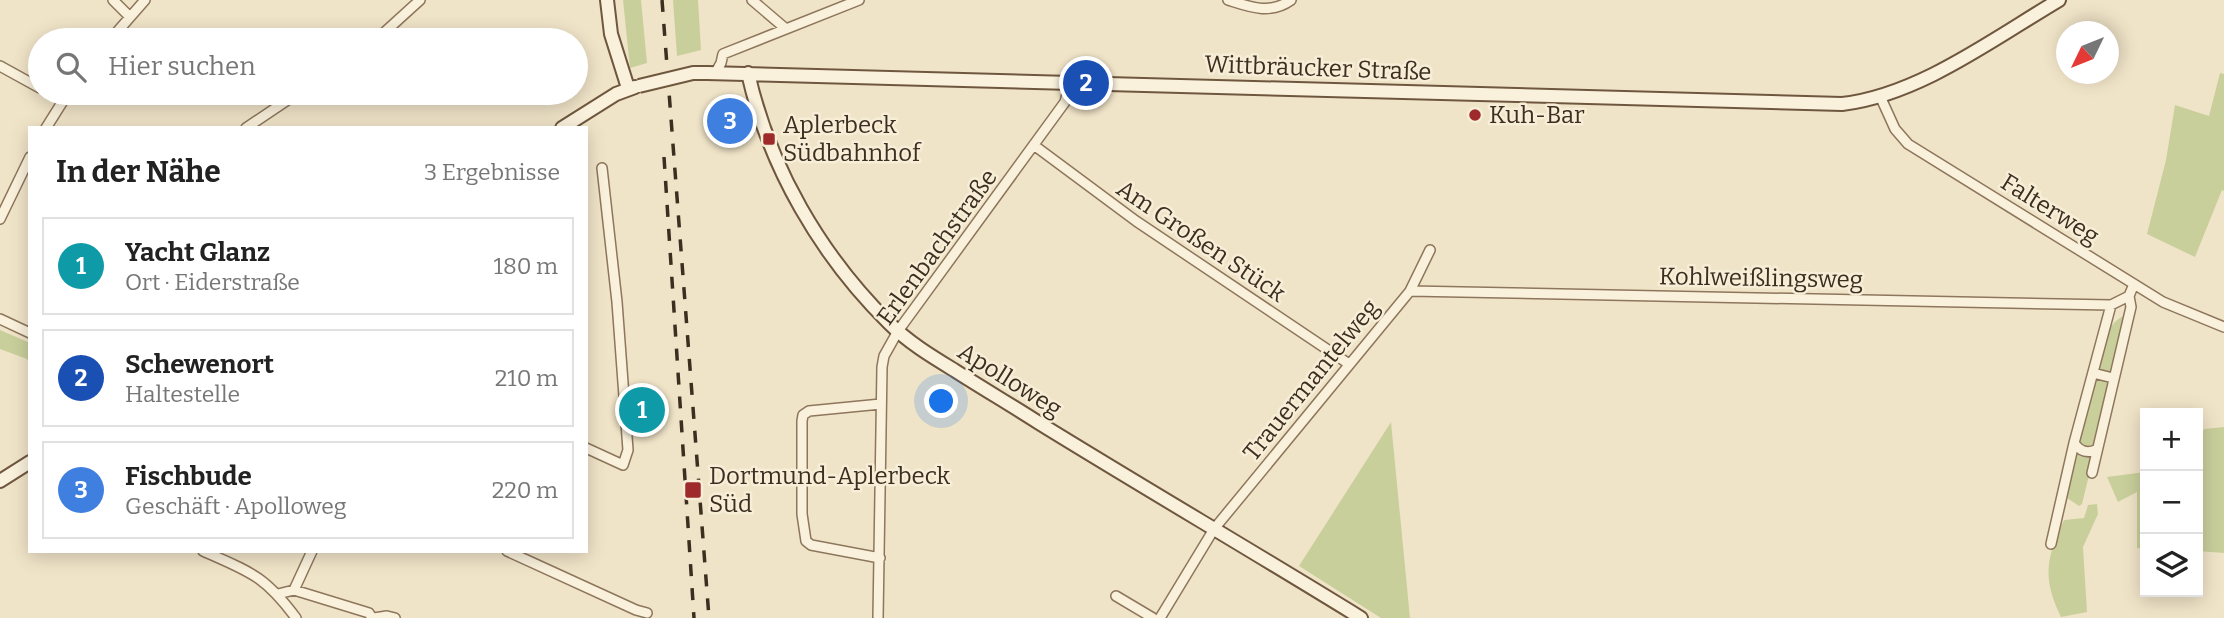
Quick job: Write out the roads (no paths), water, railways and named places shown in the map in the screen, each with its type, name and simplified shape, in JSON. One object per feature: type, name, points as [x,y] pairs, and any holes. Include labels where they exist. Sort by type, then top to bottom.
[{"type":"main road","name":"Wittbräucker Straße","points":[[565,126],[633,87],[694,73],[711,72],[1800,104],[1842,103],[1880,96],[1973,53],[2059,0]]},
{"type":"main road","points":[[603,1],[611,34],[633,87]]},
{"type":"main road","name":"Apolloweg","points":[[748,73],[755,103],[774,151],[810,224],[829,254],[862,294],[898,331],[932,356],[1361,618]]},
{"type":"main road","points":[[0,481],[28,463]]},
{"type":"street","points":[[113,0],[130,17]]},
{"type":"street","points":[[120,28],[145,0]]},
{"type":"street","points":[[389,28],[420,0]]},
{"type":"street","points":[[752,0],[786,29]]},
{"type":"street","points":[[711,72],[721,63],[723,54],[859,0]]},
{"type":"street","points":[[1228,0],[1259,9],[1282,6],[1291,0]]},
{"type":"street","points":[[0,66],[28,81]]},
{"type":"street","name":"Erlenbachstraße","points":[[878,618],[884,356],[898,331],[1065,102],[1070,82]]},
{"type":"street","name":"Falterweg","points":[[1880,96],[1895,130],[1908,144],[2163,302],[2224,327]]},
{"type":"street","points":[[47,126],[60,105]]},
{"type":"street","points":[[249,126],[280,105]]},
{"type":"street","name":"Am Großen Stück","points":[[1035,146],[1136,221],[1349,364]]},
{"type":"street","points":[[0,219],[28,161]]},
{"type":"street","points":[[588,449],[623,465],[628,450],[617,302],[603,168]]},
{"type":"street","name":"Trauermantelweg","points":[[1160,618],[1214,529],[1410,291],[1430,250]]},
{"type":"street","points":[[2092,473],[2131,307],[2129,296],[2134,284]]},
{"type":"street","name":"Kohlweißlingsweg","points":[[1410,291],[2110,306]]},
{"type":"street","points":[[2051,544],[2110,306],[2129,296]]},
{"type":"street","points":[[0,319],[28,331]]},
{"type":"street","points":[[2093,373],[2113,378]]},
{"type":"street","points":[[880,558],[811,545],[806,541],[802,514],[802,421],[803,415],[808,411],[881,404]]},
{"type":"street","points":[[2074,443],[2080,450],[2089,453],[2096,450]]},
{"type":"street","points":[[207,553],[265,582],[296,618]]},
{"type":"street","points":[[294,590],[311,553]]},
{"type":"street","points":[[512,553],[636,610],[647,612]]},
{"type":"street","points":[[278,594],[294,590],[369,613],[373,618],[395,618]]},
{"type":"street","points":[[1116,597],[1153,618]]},
{"type":"railway","points":[[662,0],[709,618]]},
{"type":"railway","points":[[664,157],[694,618]]},
{"type":"place","name":"Schewenort","points":[[1086,83]]},
{"type":"place","name":"Kuh-Bar","points":[[1475,115]]},
{"type":"place","name":"Fischbude","points":[[730,121]]},
{"type":"place","name":"Aplerbeck Südbahnhof","points":[[769,139]]},
{"type":"place","name":"Yacht Glanz","points":[[642,410]]},
{"type":"place","name":"Dortmund-Aplerbeck Süd","points":[[693,490]]}]
